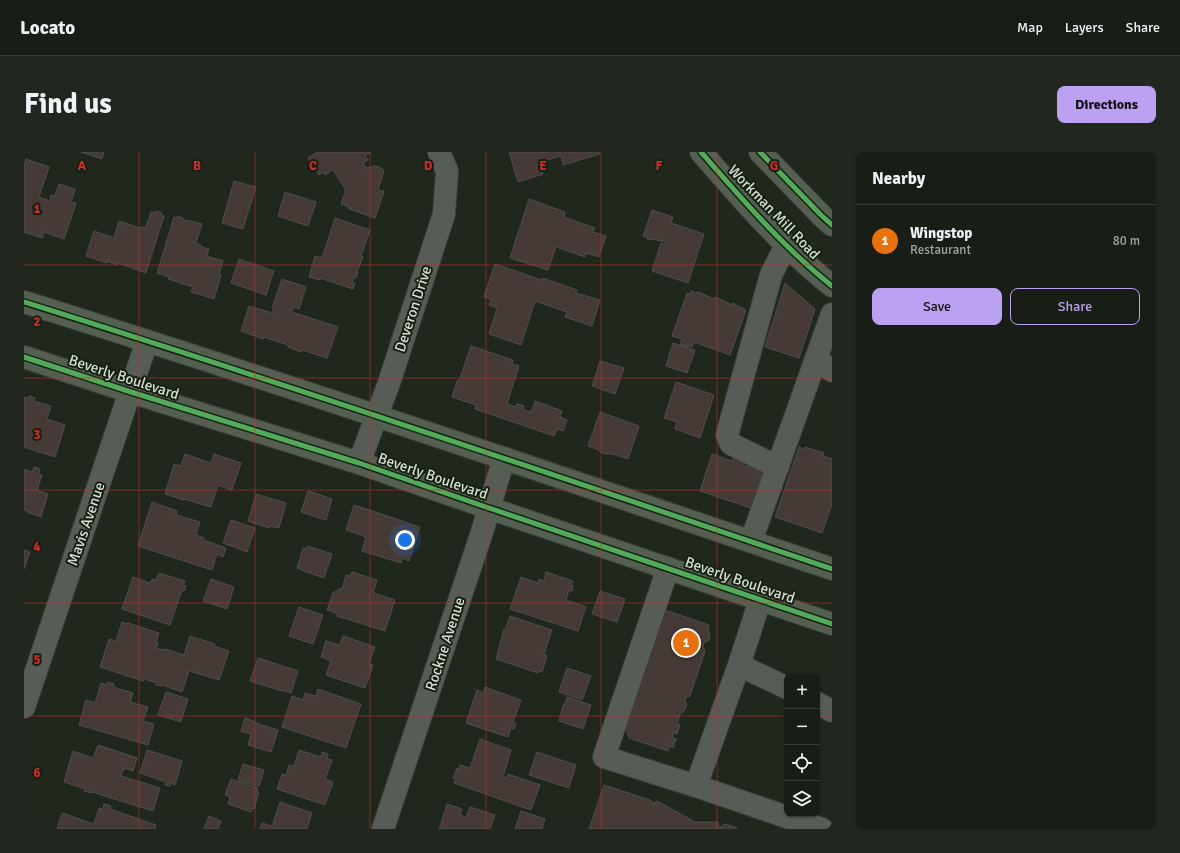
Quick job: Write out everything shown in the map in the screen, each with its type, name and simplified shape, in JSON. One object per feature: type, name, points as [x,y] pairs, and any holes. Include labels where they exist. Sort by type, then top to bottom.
[{"type":"main road","name":"Workman Mill Road","points":[[701,152],[786,245],[832,286]]},
{"type":"main road","name":"Workman Mill Road","points":[[760,152],[832,225]]},
{"type":"main road","points":[[24,302],[148,341],[504,458],[832,568]]},
{"type":"main road","name":"Beverly Boulevard","points":[[24,356],[131,392],[359,463],[832,624]]},
{"type":"street","name":"Deveron Drive","points":[[359,463],[389,383],[444,214],[447,170],[439,152]]},
{"type":"street","points":[[778,467],[731,444],[727,435],[771,275],[786,245]]},
{"type":"street","points":[[751,541],[778,467],[824,365],[832,314]]},
{"type":"street","name":"Mavis Avenue","points":[[24,707],[148,341]]},
{"type":"street","name":"Rockne Avenue","points":[[383,829],[482,532],[504,458]]},
{"type":"street","points":[[668,568],[604,757],[696,786],[822,829]]},
{"type":"street","points":[[696,786],[739,665],[760,600]]},
{"type":"street","points":[[739,665],[784,687]]},
{"type":"street","points":[[820,705],[832,711]]},
{"type":"building","points":[[81,152],[104,152],[102,159]]},
{"type":"building","points":[[317,152],[371,152],[365,156],[368,160],[363,163],[366,168],[376,166],[384,170],[378,190],[384,191],[375,218],[349,209],[349,207],[341,204],[346,189],[333,170],[325,175],[323,172],[319,175],[308,158]]},
{"type":"building","points":[[509,152],[599,152],[600,154],[563,165],[561,156],[540,162],[543,174],[518,182]]},
{"type":"building","points":[[26,159],[49,167],[39,197],[50,201],[51,195],[55,196],[59,184],[75,189],[71,202],[76,203],[64,239],[44,232],[42,238],[24,232],[24,166]]},
{"type":"building","points":[[234,181],[256,187],[243,229],[222,223]]},
{"type":"building","points":[[285,192],[316,202],[308,226],[278,216]]},
{"type":"building","points":[[529,199],[565,212],[564,217],[595,228],[593,232],[606,236],[599,257],[586,253],[585,257],[556,247],[548,270],[510,258]]},
{"type":"building","points":[[652,210],[673,217],[671,223],[704,234],[688,283],[652,271],[661,243],[664,244],[665,242],[647,239],[647,237],[643,236]]},
{"type":"building","points":[[156,211],[162,213],[161,215],[164,216],[146,273],[118,263],[117,265],[109,262],[110,261],[108,260],[107,263],[86,256],[94,231],[114,238],[119,221],[145,229],[151,212],[155,213]]},
{"type":"building","points":[[178,216],[187,221],[202,224],[196,243],[201,245],[201,247],[209,249],[207,256],[223,261],[219,274],[221,275],[214,299],[191,292],[193,287],[168,279],[169,277],[157,273],[174,217],[177,218]]},
{"type":"building","points":[[335,218],[370,230],[361,256],[363,257],[356,278],[353,278],[352,282],[355,283],[353,289],[320,278],[320,280],[309,277],[315,256],[322,258]]},
{"type":"building","points":[[239,259],[274,271],[266,295],[231,283]]},
{"type":"building","points":[[495,264],[542,280],[543,278],[577,290],[576,293],[600,300],[592,326],[565,317],[567,312],[535,301],[521,345],[489,334],[497,308],[489,305],[491,299],[484,297]]},
{"type":"building","points":[[282,279],[306,287],[299,309],[294,307],[292,312],[338,327],[327,358],[302,350],[301,352],[288,347],[288,345],[264,337],[263,339],[241,331],[249,306],[272,313],[274,309],[272,308]]},
{"type":"building","points":[[785,283],[815,309],[799,358],[765,347]]},
{"type":"building","points":[[691,291],[698,292],[714,299],[715,297],[746,310],[730,355],[694,342],[692,347],[680,345],[682,339],[672,336],[687,293],[690,294]]},
{"type":"building","points":[[673,343],[695,350],[687,373],[666,366]]},
{"type":"building","points":[[471,346],[513,360],[512,364],[519,366],[507,404],[516,407],[517,404],[524,406],[523,410],[531,412],[535,401],[562,411],[560,417],[567,420],[563,431],[557,429],[554,436],[475,409],[476,405],[452,397]]},
{"type":"building","points":[[600,361],[624,368],[615,394],[592,386]]},
{"type":"building","points":[[676,382],[714,395],[700,438],[675,429],[677,422],[664,418]]},
{"type":"building","points":[[29,396],[35,398],[34,401],[51,406],[47,419],[65,425],[55,457],[24,447],[24,397],[29,399]]},
{"type":"building","points":[[600,412],[639,426],[628,459],[612,454],[605,454],[588,446]]},
{"type":"building","points":[[799,447],[805,450],[805,447],[824,453],[823,456],[832,459],[832,504],[822,533],[775,517]]},
{"type":"building","points":[[185,454],[211,463],[214,454],[241,463],[232,490],[218,485],[211,507],[165,494],[174,464],[181,466]]},
{"type":"building","points":[[712,454],[732,461],[733,458],[744,462],[743,465],[763,471],[751,508],[700,491]]},
{"type":"building","points":[[34,467],[40,469],[39,474],[42,475],[37,490],[48,494],[41,517],[24,510],[24,469],[32,472]]},
{"type":"building","points":[[308,491],[332,499],[326,520],[301,512]]},
{"type":"building","points":[[256,494],[286,503],[279,528],[270,526],[269,528],[248,521]]},
{"type":"building","points":[[152,502],[177,511],[176,515],[200,522],[196,535],[204,538],[203,540],[226,548],[223,557],[217,554],[212,570],[138,546]]},
{"type":"building","points":[[354,505],[420,527],[409,561],[402,558],[401,563],[362,551],[366,537],[346,530]]},
{"type":"building","points":[[231,520],[255,528],[247,552],[223,543]]},
{"type":"building","points":[[308,546],[332,554],[324,578],[297,568],[303,548],[307,549]]},
{"type":"building","points":[[24,550],[30,552],[24,569]]},
{"type":"building","points":[[352,572],[377,580],[373,593],[395,600],[385,631],[337,616],[338,614],[327,610],[333,593],[339,589],[342,589],[346,575],[350,576]]},
{"type":"building","points":[[546,572],[573,581],[571,585],[573,586],[572,591],[569,590],[566,600],[586,607],[578,631],[510,609],[521,577],[538,583],[539,579],[544,581]]},
{"type":"building","points":[[159,573],[185,581],[183,585],[186,586],[184,591],[182,590],[170,625],[122,609],[133,577],[150,583],[152,579],[156,580]]},
{"type":"building","points":[[211,579],[234,587],[227,609],[203,601]]},
{"type":"building","points":[[600,591],[625,599],[617,622],[592,614]]},
{"type":"building","points":[[299,607],[323,615],[313,644],[289,636]]},
{"type":"building","points":[[662,609],[709,625],[708,630],[710,635],[709,640],[704,643],[703,647],[705,651],[690,696],[686,697],[685,701],[687,705],[685,710],[680,714],[677,724],[680,725],[677,734],[673,733],[672,737],[676,739],[673,748],[670,746],[668,751],[629,738],[624,722]]},
{"type":"building","points":[[510,616],[552,630],[544,655],[547,656],[542,672],[539,671],[538,673],[496,659],[504,629],[505,630]]},
{"type":"building","points":[[122,622],[159,633],[156,648],[165,649],[184,655],[190,636],[215,644],[214,646],[229,651],[219,680],[189,671],[182,692],[162,685],[156,685],[157,683],[144,679],[143,681],[100,667],[109,639],[116,641]]},
{"type":"building","points":[[343,636],[375,647],[369,664],[373,665],[365,688],[326,675],[331,661],[321,657],[326,641],[340,645]]},
{"type":"building","points":[[258,658],[298,671],[291,693],[250,681]]},
{"type":"building","points":[[567,668],[591,676],[582,700],[559,692]]},
{"type":"building","points":[[108,682],[114,684],[113,687],[133,693],[130,702],[148,707],[143,721],[154,724],[148,745],[79,725],[86,700],[95,703],[101,683],[107,685]]},
{"type":"building","points":[[485,687],[521,700],[513,723],[516,724],[514,729],[511,728],[508,737],[466,723],[477,690],[483,693]]},
{"type":"building","points":[[318,689],[361,704],[346,748],[282,727],[292,696],[303,700],[305,693],[316,696]]},
{"type":"building","points":[[166,692],[188,699],[181,722],[158,715]]},
{"type":"building","points":[[567,697],[591,705],[583,729],[559,721],[563,705],[564,706]]},
{"type":"building","points":[[245,718],[278,730],[271,752],[248,745],[251,734],[241,731]]},
{"type":"building","points":[[480,739],[511,750],[503,777],[506,778],[508,774],[540,785],[531,810],[454,783],[456,779],[453,778],[457,768],[459,769],[460,765],[470,768]]},
{"type":"building","points":[[98,745],[137,758],[133,771],[124,768],[121,776],[160,788],[153,811],[92,792],[84,791],[85,789],[64,782],[73,751],[93,758]]},
{"type":"building","points":[[147,750],[182,761],[175,785],[171,783],[170,786],[165,785],[166,782],[140,773]]},
{"type":"building","points":[[299,750],[321,757],[322,752],[328,754],[327,759],[332,760],[325,779],[333,782],[325,805],[277,789],[282,774],[286,775],[289,765],[294,766]]},
{"type":"building","points":[[537,752],[576,765],[569,788],[529,775]]},
{"type":"building","points":[[243,764],[264,770],[259,786],[238,780]]},
{"type":"building","points":[[231,779],[258,788],[257,791],[259,792],[254,809],[252,808],[251,812],[228,804],[230,797],[225,795]]},
{"type":"building","points":[[604,785],[650,800],[654,803],[657,801],[695,822],[718,822],[718,826],[722,827],[724,824],[737,829],[589,829]]},
{"type":"building","points":[[280,802],[312,813],[307,829],[260,829],[262,823],[272,826]]},
{"type":"building","points":[[104,804],[111,806],[110,809],[156,825],[155,829],[57,829],[62,813],[94,824],[99,808],[103,809]]},
{"type":"building","points":[[447,804],[462,809],[460,815],[466,817],[470,807],[495,815],[490,829],[439,829]]},
{"type":"building","points":[[521,811],[545,819],[542,829],[515,829]]},
{"type":"building","points":[[209,816],[221,821],[218,829],[204,829]]},
{"type":"cycle path","points":[[701,152],[780,239],[832,286]]},
{"type":"cycle path","points":[[760,152],[832,225]]},
{"type":"cycle path","points":[[24,302],[328,400],[832,569]]},
{"type":"cycle path","points":[[24,357],[359,463],[832,624]]},
{"type":"place","name":"Wingstop","points":[[686,643]]}]
